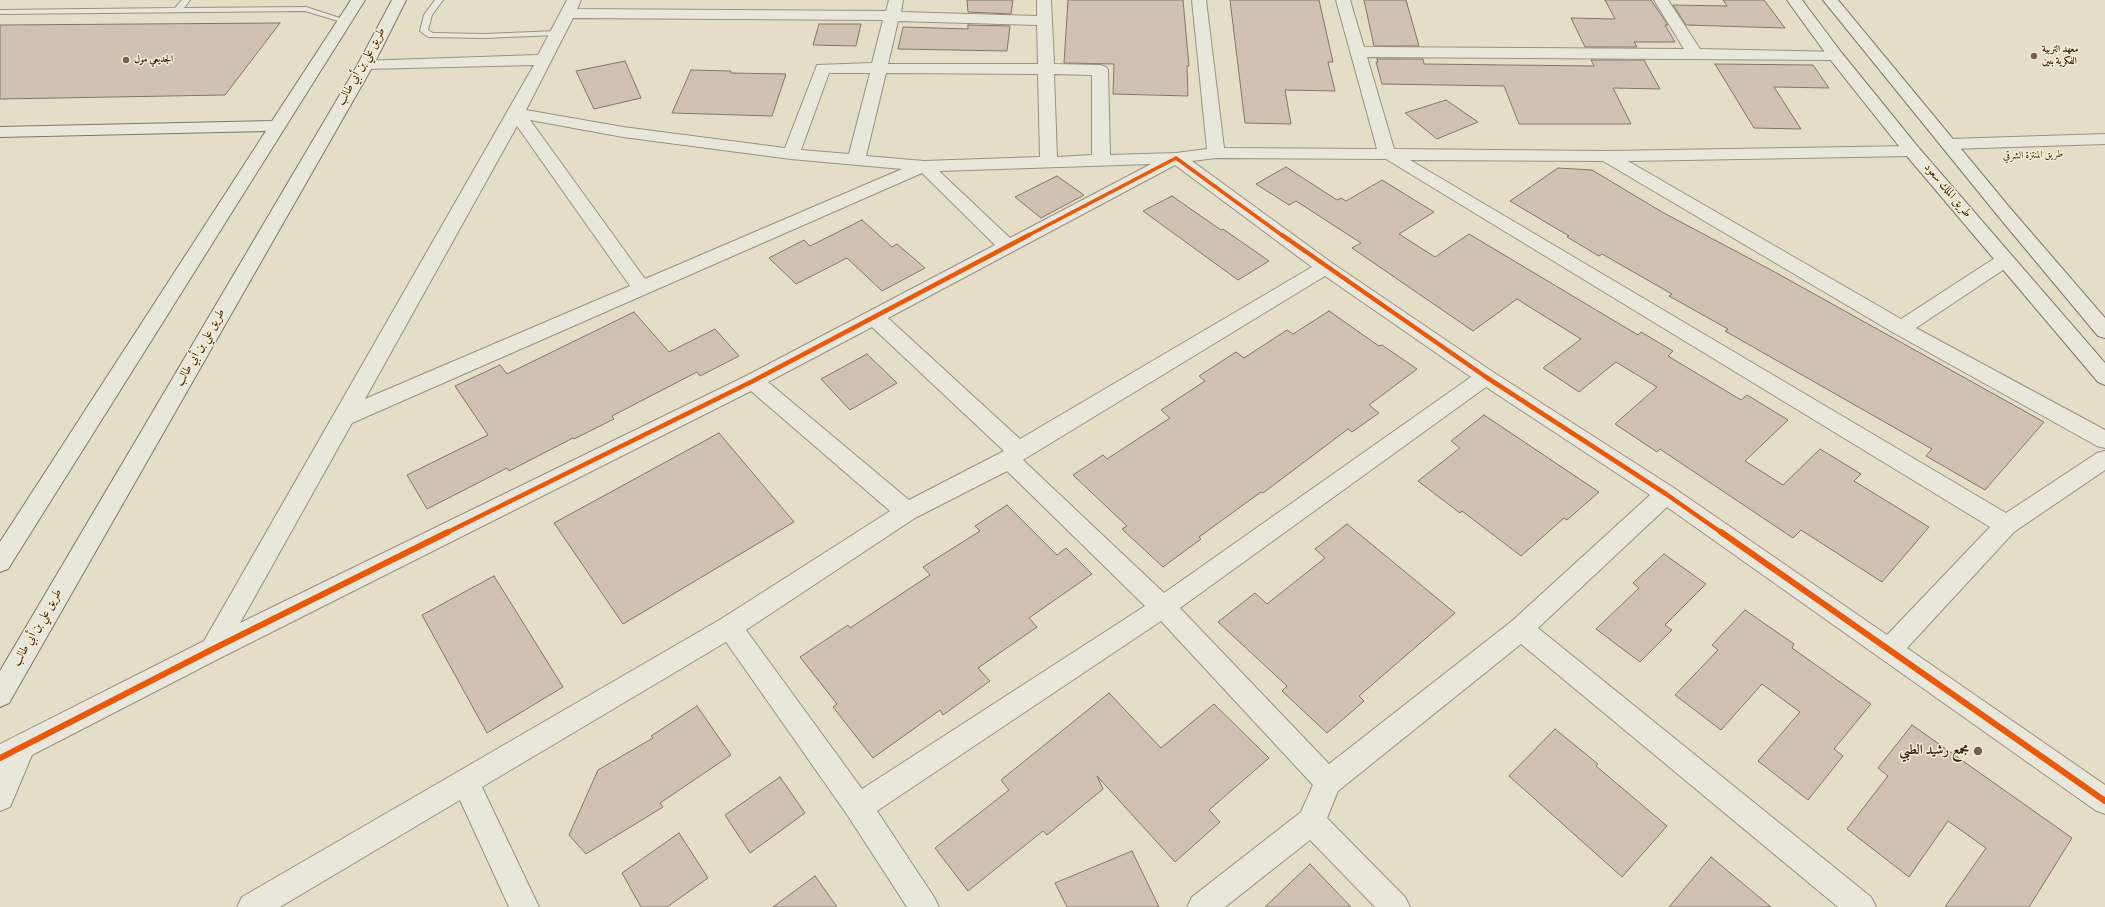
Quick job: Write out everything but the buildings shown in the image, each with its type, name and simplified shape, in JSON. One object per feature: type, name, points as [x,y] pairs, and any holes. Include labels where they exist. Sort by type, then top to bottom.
[{"type":"street","name":"طريق علي بن أبي طالب","points":[[0,695],[366,64],[399,0]]},
{"type":"street","points":[[389,18],[404,0]]},
{"type":"street","points":[[213,649],[342,418],[516,113],[574,0]]},
{"type":"street","points":[[856,161],[894,16],[896,0]]},
{"type":"street","points":[[1044,0],[1049,162]]},
{"type":"street","points":[[1199,0],[1216,153]]},
{"type":"street","points":[[1342,0],[1387,153],[2006,525]]},
{"type":"street","points":[[1661,0],[1695,54]]},
{"type":"street","name":"طريق الملك سعود","points":[[1794,0],[1835,55],[1912,151],[2105,377]]},
{"type":"street","points":[[1830,0],[2105,331]]},
{"type":"street","points":[[0,562],[276,126],[357,1]]},
{"type":"street","points":[[567,13],[894,16],[1045,22]]},
{"type":"street","points":[[1358,52],[1835,55]]},
{"type":"street","points":[[366,64],[544,60]]},
{"type":"street","points":[[790,154],[822,68],[1100,70],[1101,160]]},
{"type":"street","points":[[516,113],[623,132],[790,154],[924,166],[1176,158],[1216,153],[1387,153],[1607,156],[1912,151]]},
{"type":"street","points":[[516,113],[641,287]]},
{"type":"street","points":[[0,132],[158,130],[276,126]]},
{"type":"street","points":[[1949,144],[2105,139]]},
{"type":"street","name":"طريق المنتزة الشرقي","points":[[1961,159],[2105,154]]},
{"type":"street","points":[[1607,156],[1901,328],[2105,440]]},
{"type":"street","points":[[0,798],[11,752],[213,649],[753,381],[1176,158]]},
{"type":"street","points":[[1176,158],[1325,267],[1486,377],[1666,494],[2105,801]]},
{"type":"street","points":[[342,418],[641,287],[924,166]]},
{"type":"street","points":[[924,166],[1007,246]]},
{"type":"street","points":[[1901,328],[2005,260]]},
{"type":"street","points":[[252,907],[730,627],[907,512],[1014,455],[1325,267]]},
{"type":"street","points":[[875,318],[1014,455],[1162,607],[1328,782]]},
{"type":"street","points":[[858,807],[1162,607],[1486,377]]},
{"type":"street","points":[[753,381],[907,512]]},
{"type":"street","points":[[1889,650],[2006,525],[2105,458]]},
{"type":"street","points":[[1202,907],[1311,822],[1328,782],[1522,629],[1666,494]]},
{"type":"street","points":[[730,627],[858,807],[924,907]]},
{"type":"street","points":[[1522,629],[1862,907]]},
{"type":"street","points":[[465,782],[524,907]]},
{"type":"street","points":[[1311,822],[1396,907]]},
{"type":"lane","points":[[159,11],[170,0]]},
{"type":"lane","points":[[176,11],[186,0]]},
{"type":"lane","points":[[440,0],[428,15],[424,31],[431,35],[484,36],[557,33]]},
{"type":"lane","points":[[0,12],[306,9],[345,21]]},
{"type":"cycle path","points":[[0,758],[213,649],[753,381],[1176,158],[1325,267],[1486,377],[1666,494],[2105,801]]},
{"type":"place","name":"معهد التربية الفكرية بنين","points":[[2034,56]]},
{"type":"place","name":"الجديعي مول","points":[[126,60]]},
{"type":"place","name":"مجمع رشيد الطبي","points":[[1978,751]]}]
